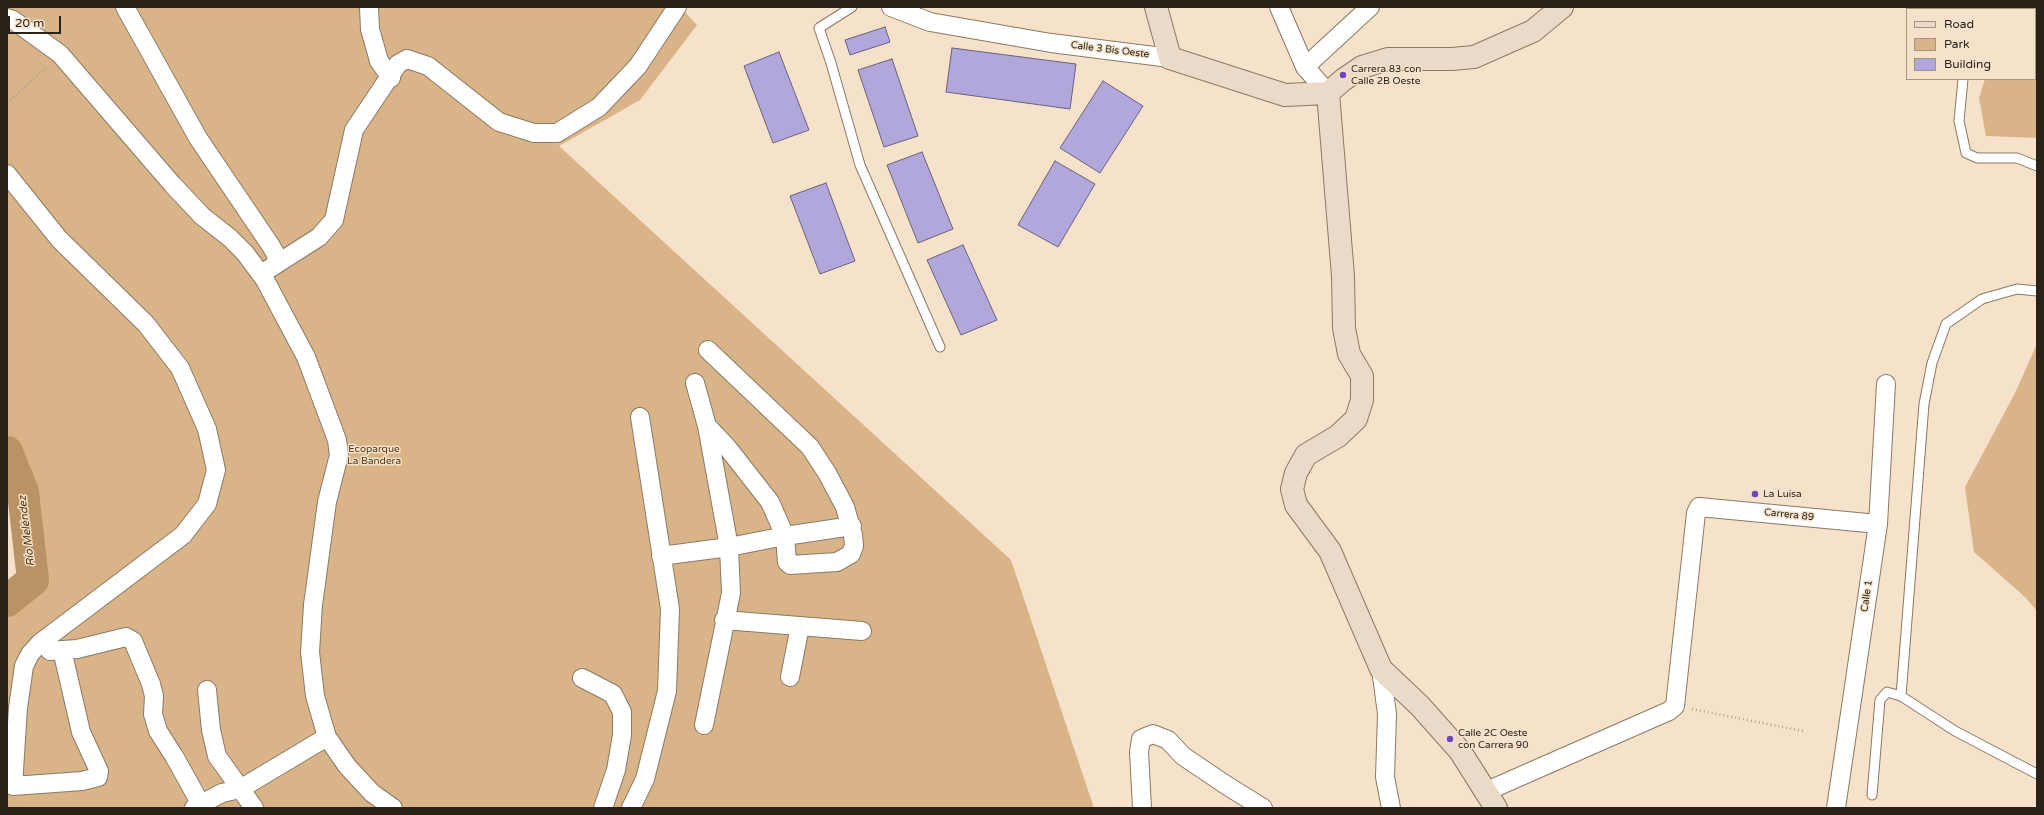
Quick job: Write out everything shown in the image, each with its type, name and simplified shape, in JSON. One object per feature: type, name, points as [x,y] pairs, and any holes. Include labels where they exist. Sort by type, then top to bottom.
[{"type":"street","points":[[125,7],[198,138],[272,246],[276,255],[277,264]]},
{"type":"street","points":[[368,7],[370,29],[379,61],[391,78]]},
{"type":"street","points":[[261,274],[319,237],[334,220],[354,130],[391,78],[398,64],[407,58],[428,66],[499,122],[534,133],[557,132],[599,107],[638,66],[677,7]]},
{"type":"street","name":"Calle 3 Bis Oeste","points":[[891,7],[938,23],[1051,43],[1170,58],[1285,95],[1328,94]]},
{"type":"street","points":[[1156,7],[1170,58]]},
{"type":"street","points":[[1279,7],[1305,67],[1328,94],[1343,276],[1344,328],[1349,354],[1362,376],[1362,400],[1356,419],[1338,436],[1306,455],[1296,473],[1292,489],[1296,505],[1330,551],[1381,669],[1387,714],[1385,777],[1391,808]]},
{"type":"street","points":[[1305,67],[1370,7]]},
{"type":"street","points":[[1328,94],[1342,80],[1362,67],[1388,59],[1452,59],[1474,56],[1533,31],[1562,7]]},
{"type":"street","points":[[7,18],[13,20],[60,54],[172,184],[202,216],[235,243],[261,274],[306,357],[337,440],[339,455],[327,502],[313,605],[310,652],[314,696],[327,737],[347,766],[372,793],[393,808]]},
{"type":"street","points":[[7,174],[59,239],[146,324],[180,368],[207,429],[216,470],[207,504],[183,535],[40,643],[30,654],[24,666],[20,694],[13,786],[82,782],[98,777],[99,771],[81,732],[62,650]]},
{"type":"street","points":[[707,426],[727,447],[770,502],[785,536],[787,562],[790,565],[837,562],[851,554],[854,546],[852,526],[845,506],[827,473],[810,447],[708,350]]},
{"type":"street","points":[[695,383],[707,426],[729,547],[731,593],[724,620],[704,725]]},
{"type":"street","name":"Calle 1","points":[[1836,808],[1878,524],[1886,384]]},
{"type":"street","points":[[631,808],[645,779],[667,691],[670,609],[660,556],[640,417]]},
{"type":"street","name":"Carrera 89","points":[[1675,706],[1696,513],[1699,507],[1878,524]]},
{"type":"street","points":[[660,556],[729,547],[785,536],[852,526]]},
{"type":"street","points":[[724,620],[862,631]]},
{"type":"street","points":[[790,677],[800,626]]},
{"type":"street","points":[[30,654],[76,649],[126,637],[133,641],[151,684],[154,696],[153,714],[158,731],[199,807],[222,792],[240,789],[327,737]]},
{"type":"street","points":[[1381,669],[1420,706],[1460,752],[1492,800],[1670,711],[1675,706]]},
{"type":"street","points":[[582,678],[613,694],[622,712],[622,735],[616,770],[603,808]]},
{"type":"street","points":[[207,690],[211,730],[217,756],[254,808]]},
{"type":"street","points":[[1142,808],[1138,752],[1141,739],[1153,734],[1168,740],[1183,756],[1264,808]]},
{"type":"lane","points":[[852,7],[819,28],[831,63],[860,165],[940,348]]},
{"type":"lane","points":[[1963,80],[1959,122],[1966,153],[1977,158],[2017,158],[2037,166]]},
{"type":"lane","points":[[1901,696],[1924,404],[1932,363],[1946,324],[1982,299],[2017,289],[2037,291]]},
{"type":"lane","points":[[1872,795],[1880,700],[1887,692],[1901,696],[1955,731],[2037,774]]},
{"type":"path","points":[[7,103],[60,54]]},
{"type":"path","points":[[1675,706],[1803,731]]},
{"type":"green space","name":"Ecoparque La Bandera","points":[[7,7],[680,7],[697,25],[640,100],[559,146],[1011,560],[1094,808],[7,808],[7,601],[33,579],[23,492],[7,452]]},
{"type":"green space","points":[[2037,7],[2037,138],[1986,136],[1979,98],[1985,80],[2036,80],[2036,8],[2014,8]]},
{"type":"green space","points":[[2037,344],[2037,611],[2025,597],[1974,552],[1965,487],[2015,393]]},
{"type":"building","points":[[885,27],[890,42],[850,55],[845,40]]},
{"type":"building","points":[[952,48],[1076,64],[1070,109],[946,92]]},
{"type":"building","points":[[779,52],[809,130],[773,143],[744,66]]},
{"type":"building","points":[[892,59],[918,136],[884,147],[858,70]]},
{"type":"building","points":[[1103,81],[1143,106],[1100,173],[1060,148]]},
{"type":"building","points":[[922,152],[953,229],[918,243],[887,165]]},
{"type":"building","points":[[1055,161],[1095,184],[1058,247],[1018,225]]},
{"type":"building","points":[[826,183],[855,261],[820,274],[790,196]]},
{"type":"building","points":[[963,245],[997,320],[961,335],[927,260]]},
{"type":"waterway","name":"Río Meléndez","points":[[7,452],[23,492],[33,580],[7,601]]},
{"type":"place","name":"Carrera 83 con Calle 2B Oeste","points":[[1343,75]]},
{"type":"place","name":"La Luisa","points":[[1755,494]]},
{"type":"place","name":"Calle 2C Oeste con Carrera 90","points":[[1450,739]]}]
